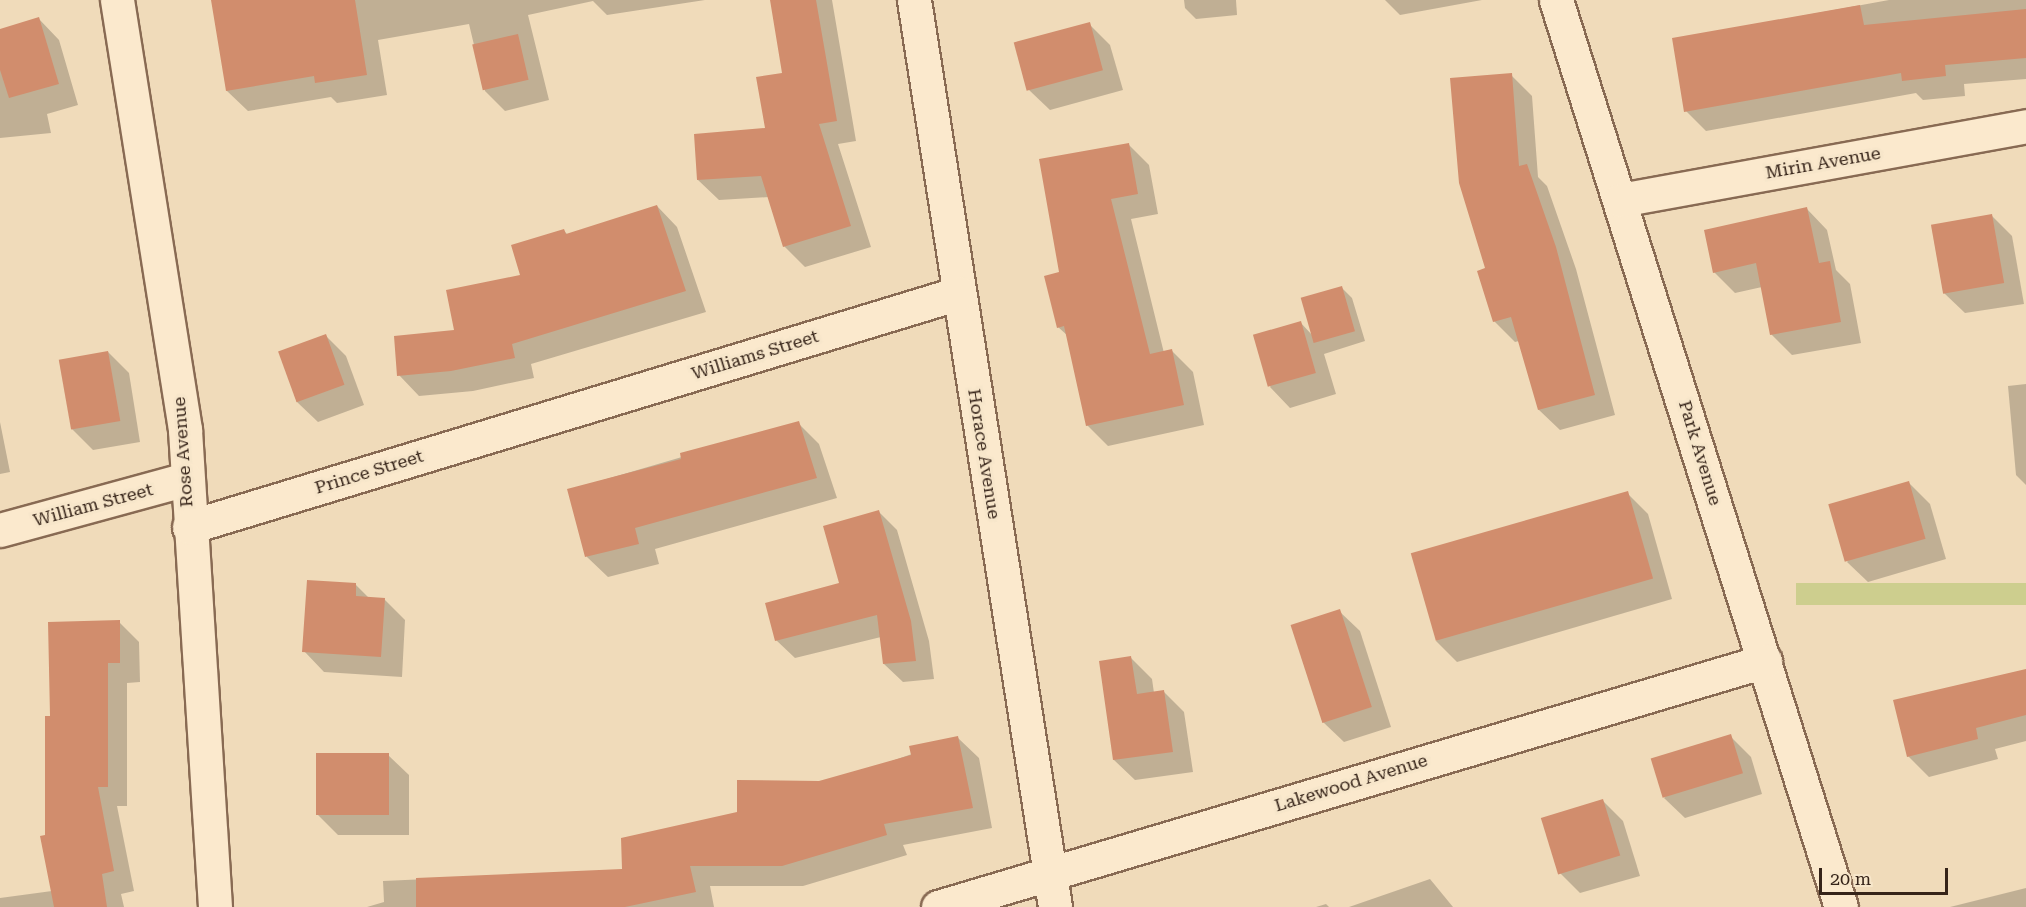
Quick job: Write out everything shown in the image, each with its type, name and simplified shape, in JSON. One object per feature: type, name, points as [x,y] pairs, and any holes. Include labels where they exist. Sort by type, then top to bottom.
[{"type":"street","name":"Rose Avenue","points":[[117,0],[185,430],[189,527],[215,907]]},
{"type":"street","name":"Horace Avenue","points":[[914,0],[1055,907]]},
{"type":"street","name":"Park Avenue","points":[[1556,0],[1841,907]]},
{"type":"street","name":"Mirin Avenue","points":[[1620,200],[2026,126]]},
{"type":"street","name":"Williams Street","points":[[550,418],[959,293]]},
{"type":"street","name":"Prince Street","points":[[189,527],[550,418]]},
{"type":"street","name":"William Street","points":[[0,530],[186,479]]},
{"type":"street","name":"Lakewood Avenue","points":[[938,907],[1765,661]]},
{"type":"green space","points":[[1796,583],[2026,583],[2026,605],[1796,605]]},
{"type":"building","points":[[211,0],[355,0],[367,75],[315,83],[314,76],[226,91]]},
{"type":"building","points":[[770,0],[816,0],[837,121],[819,124],[851,226],[783,247],[761,176],[697,180],[694,134],[765,128],[756,77],[782,73]]},
{"type":"building","points":[[1860,5],[1864,25],[2026,9],[2026,58],[1945,65],[1946,76],[1902,81],[1901,73],[1684,112],[1672,38]]},
{"type":"building","points":[[39,17],[59,84],[9,98],[0,70],[0,29]]},
{"type":"building","points":[[1090,22],[1103,70],[1027,91],[1014,42]]},
{"type":"building","points":[[518,34],[529,80],[483,90],[472,45]]},
{"type":"building","points":[[1512,73],[1519,166],[1527,164],[1556,247],[1595,395],[1538,410],[1511,317],[1493,322],[1477,271],[1485,268],[1459,183],[1450,78]]},
{"type":"building","points":[[1129,143],[1138,194],[1111,199],[1150,354],[1172,349],[1184,405],[1086,426],[1064,326],[1057,328],[1044,276],[1059,272],[1039,159]]},
{"type":"building","points":[[657,205],[686,291],[512,344],[515,358],[451,371],[397,376],[394,336],[454,330],[446,290],[520,275],[511,245],[564,229],[566,234]]},
{"type":"building","points":[[1807,207],[1819,263],[1830,261],[1841,322],[1770,335],[1756,263],[1713,273],[1704,230]]},
{"type":"building","points":[[1992,214],[2004,283],[1943,294],[1931,225]]},
{"type":"building","points":[[1342,286],[1355,331],[1314,343],[1301,298]]},
{"type":"building","points":[[1301,321],[1316,373],[1268,387],[1253,335]]},
{"type":"building","points":[[326,334],[344,385],[297,402],[278,351]]},
{"type":"building","points":[[108,351],[120,421],[71,430],[59,360]]},
{"type":"building","points":[[799,421],[817,478],[635,528],[639,544],[585,557],[567,489],[681,459],[680,453]]},
{"type":"building","points":[[1909,481],[1926,539],[1845,562],[1828,504]]},
{"type":"building","points":[[1628,491],[1653,578],[1436,641],[1411,553]]},
{"type":"building","points":[[879,510],[911,621],[916,661],[883,664],[877,615],[775,641],[765,603],[839,583],[823,526]]},
{"type":"building","points":[[307,580],[356,583],[356,596],[385,598],[381,657],[302,652]]},
{"type":"building","points":[[1340,609],[1372,707],[1322,723],[1291,625]]},
{"type":"building","points":[[120,620],[120,663],[108,663],[108,787],[98,787],[114,871],[102,874],[107,907],[54,907],[40,836],[45,835],[45,716],[50,716],[48,622]]},
{"type":"building","points":[[1131,656],[1137,694],[1164,690],[1173,752],[1113,760],[1099,661]]},
{"type":"building","points":[[2026,669],[2026,715],[1976,728],[1978,739],[1907,757],[1893,700]]},
{"type":"building","points":[[1731,734],[1743,773],[1663,798],[1651,759]]},
{"type":"building","points":[[958,736],[973,808],[884,824],[887,835],[782,866],[690,866],[696,892],[625,907],[416,907],[416,878],[622,869],[621,838],[737,812],[737,780],[819,781],[911,755],[909,746]]},
{"type":"building","points":[[316,753],[389,753],[389,815],[316,815]]},
{"type":"building","points":[[1603,799],[1620,855],[1558,874],[1541,818]]}]
